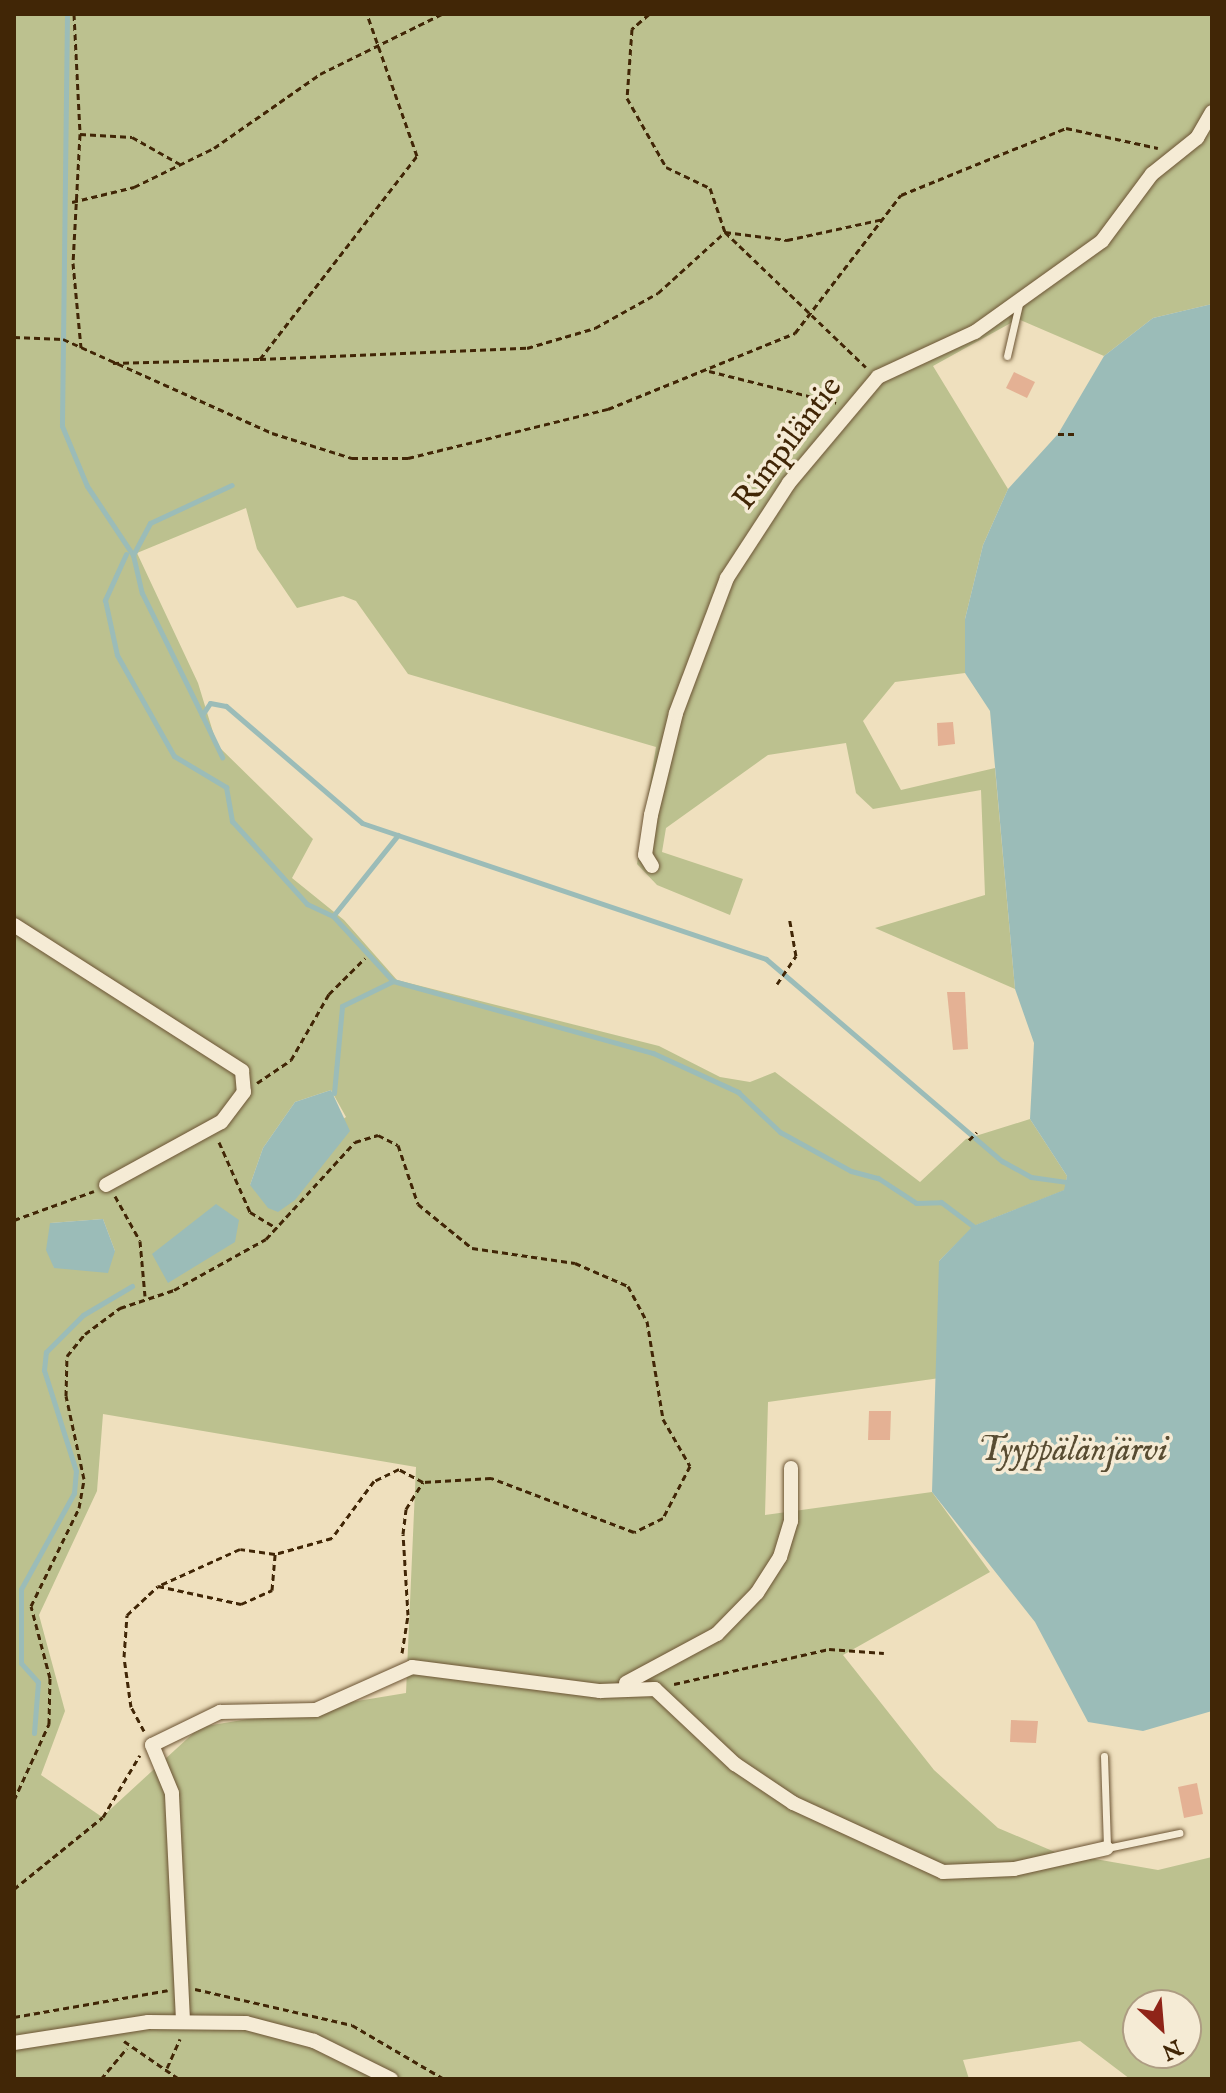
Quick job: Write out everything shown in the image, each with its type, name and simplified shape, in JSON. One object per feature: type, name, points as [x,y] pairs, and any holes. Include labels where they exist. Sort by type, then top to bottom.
[{"type":"street","name":"Rimpiläntie","points":[[652,866],[645,855],[651,815],[676,713],[727,578],[850,406],[878,377],[1019,304],[1102,241],[1152,174],[1179,153],[1212,112]]},
{"type":"street","points":[[14,925],[225,1054],[242,1071],[244,1092],[221,1122],[106,1185]]},
{"type":"street","points":[[183,2020],[172,1793],[152,1745],[192,1720],[316,1710],[399,1673],[446,1666],[600,1691],[622,1685],[717,1634],[757,1593],[780,1557],[791,1521],[791,1468]]},
{"type":"street","points":[[622,1685],[655,1689],[735,1764],[793,1803],[943,1872],[1014,1869],[1107,1848]]},
{"type":"street","points":[[14,2043],[119,2026],[183,2020],[246,2023],[314,2041],[391,2079]]},
{"type":"lane","points":[[1007,356],[1019,304]]},
{"type":"lane","points":[[1104,1756],[1107,1848],[1179,1833]]},
{"type":"path","points":[[74,14],[80,134],[72,202],[81,349]]},
{"type":"path","points":[[260,359],[417,156],[373,46],[367,14]]},
{"type":"path","points":[[72,202],[134,187],[180,164],[373,46],[442,14]]},
{"type":"path","points":[[649,14],[632,29],[627,98],[666,167],[710,188],[725,232],[809,316],[878,377]]},
{"type":"path","points":[[14,337],[63,339],[109,363],[272,433],[352,458],[408,458],[608,409],[709,371],[795,333],[901,195],[1066,128],[1179,153]]},
{"type":"path","points":[[80,134],[132,137],[180,164]]},
{"type":"path","points":[[109,363],[527,348],[595,328],[658,293],[725,232],[787,240],[883,219]]},
{"type":"path","points":[[709,371],[850,406]]},
{"type":"path","points":[[1058,434],[1076,434]]},
{"type":"path","points":[[777,984],[796,956],[789,918]]},
{"type":"path","points":[[244,1092],[291,1060],[314,1032],[329,994],[365,958]]},
{"type":"path","points":[[221,1122],[219,1144],[230,1177],[250,1212],[277,1228]]},
{"type":"path","points":[[969,1140],[977,1132]]},
{"type":"path","points":[[14,1800],[49,1724],[50,1678],[31,1606],[79,1508],[84,1479],[66,1396],[67,1356],[85,1334],[145,1296],[226,1264],[277,1228],[355,1142],[378,1135],[398,1145],[418,1204],[472,1248],[575,1263],[628,1286],[647,1321],[663,1419],[690,1466],[663,1518],[634,1532],[491,1478],[423,1482],[399,1469],[374,1481],[332,1538],[275,1554],[240,1549],[158,1586],[127,1615],[124,1657],[131,1707],[152,1745],[118,1783],[103,1817],[14,1889]]},
{"type":"path","points":[[14,1220],[106,1185],[140,1241],[145,1296]]},
{"type":"path","points":[[399,1673],[408,1615],[403,1534],[406,1509],[423,1482]]},
{"type":"path","points":[[158,1586],[241,1604],[272,1590],[275,1554]]},
{"type":"path","points":[[655,1689],[829,1649],[884,1653]]},
{"type":"path","points":[[167,2068],[183,2020]]},
{"type":"path","points":[[119,2026],[127,2048],[167,2068],[179,2079]]},
{"type":"path","points":[[101,2079],[127,2048]]},
{"type":"green space","points":[[14,14],[1212,14],[1212,304],[1153,318],[1104,356],[1018,319],[933,366],[1008,489],[983,545],[965,619],[965,673],[895,682],[863,721],[901,790],[995,768],[1015,989],[875,928],[985,895],[981,790],[873,809],[856,793],[846,743],[768,755],[666,828],[662,852],[743,879],[730,915],[657,885],[637,864],[656,747],[408,674],[356,601],[343,596],[297,608],[257,549],[246,508],[137,553],[198,683],[217,745],[313,839],[292,878],[344,920],[397,980],[659,1046],[720,1077],[750,1082],[775,1072],[920,1182],[966,1139],[1030,1119],[1067,1176],[1065,1190],[974,1226],[939,1261],[940,1378],[768,1402],[765,1515],[932,1492],[990,1572],[843,1655],[934,1770],[998,1828],[1055,1852],[1158,1870],[1212,1857],[1212,2079],[1130,2079],[1080,2041],[963,2060],[969,2079],[14,2079]],"holes":[[[331,1090],[346,1117],[250,1185],[263,1148],[295,1102]],[[103,1219],[115,1251],[54,1268],[50,1223]],[[103,1414],[416,1467],[406,1693],[200,1727],[102,1817],[41,1775],[65,1711],[39,1615],[97,1491]]]},
{"type":"water","name":"Tyyppälänjärvi","points":[[1212,304],[1212,1711],[1143,1731],[1088,1722],[1035,1622],[932,1492],[939,1261],[973,1226],[1064,1190],[1067,1176],[1030,1119],[1034,1043],[1015,989],[990,711],[965,673],[965,619],[983,545],[1008,489],[1058,434],[1104,356],[1153,318]]},
{"type":"water","points":[[331,1090],[350,1131],[295,1200],[278,1212],[268,1208],[250,1185],[263,1148],[295,1102]]},
{"type":"water","points":[[216,1204],[239,1220],[235,1242],[168,1283],[152,1254]]},
{"type":"water","points":[[103,1219],[115,1251],[108,1273],[54,1268],[46,1250],[50,1223]]},
{"type":"building","points":[[1014,372],[1035,382],[1027,398],[1006,388]]},
{"type":"building","points":[[953,722],[955,744],[938,746],[937,723]]},
{"type":"building","points":[[947,992],[965,992],[968,1049],[953,1050]]},
{"type":"building","points":[[869,1411],[891,1411],[890,1440],[868,1440]]},
{"type":"building","points":[[1011,1720],[1038,1721],[1036,1743],[1010,1742]]},
{"type":"building","points":[[1197,1783],[1203,1814],[1184,1818],[1178,1787]]},
{"type":"waterway","points":[[67,14],[62,426],[87,486],[133,555],[142,593],[202,715],[210,703],[226,706],[362,823],[766,959],[1002,1161],[1031,1177],[1066,1182]]},
{"type":"waterway","points":[[133,555],[150,523],[232,485]]},
{"type":"waterway","points":[[126,554],[105,600],[117,655],[174,756],[226,787],[232,821],[307,904],[333,916]]},
{"type":"waterway","points":[[202,715],[222,757]]},
{"type":"waterway","points":[[392,980],[333,916],[398,835]]},
{"type":"waterway","points":[[334,1093],[342,1006],[393,981],[653,1053],[738,1092],[780,1132],[851,1171],[878,1178],[916,1203],[941,1202],[973,1226]]},
{"type":"waterway","points":[[34,1733],[38,1682],[21,1663],[21,1589],[74,1493],[76,1471],[44,1370],[46,1352],[83,1315],[132,1286]]}]
